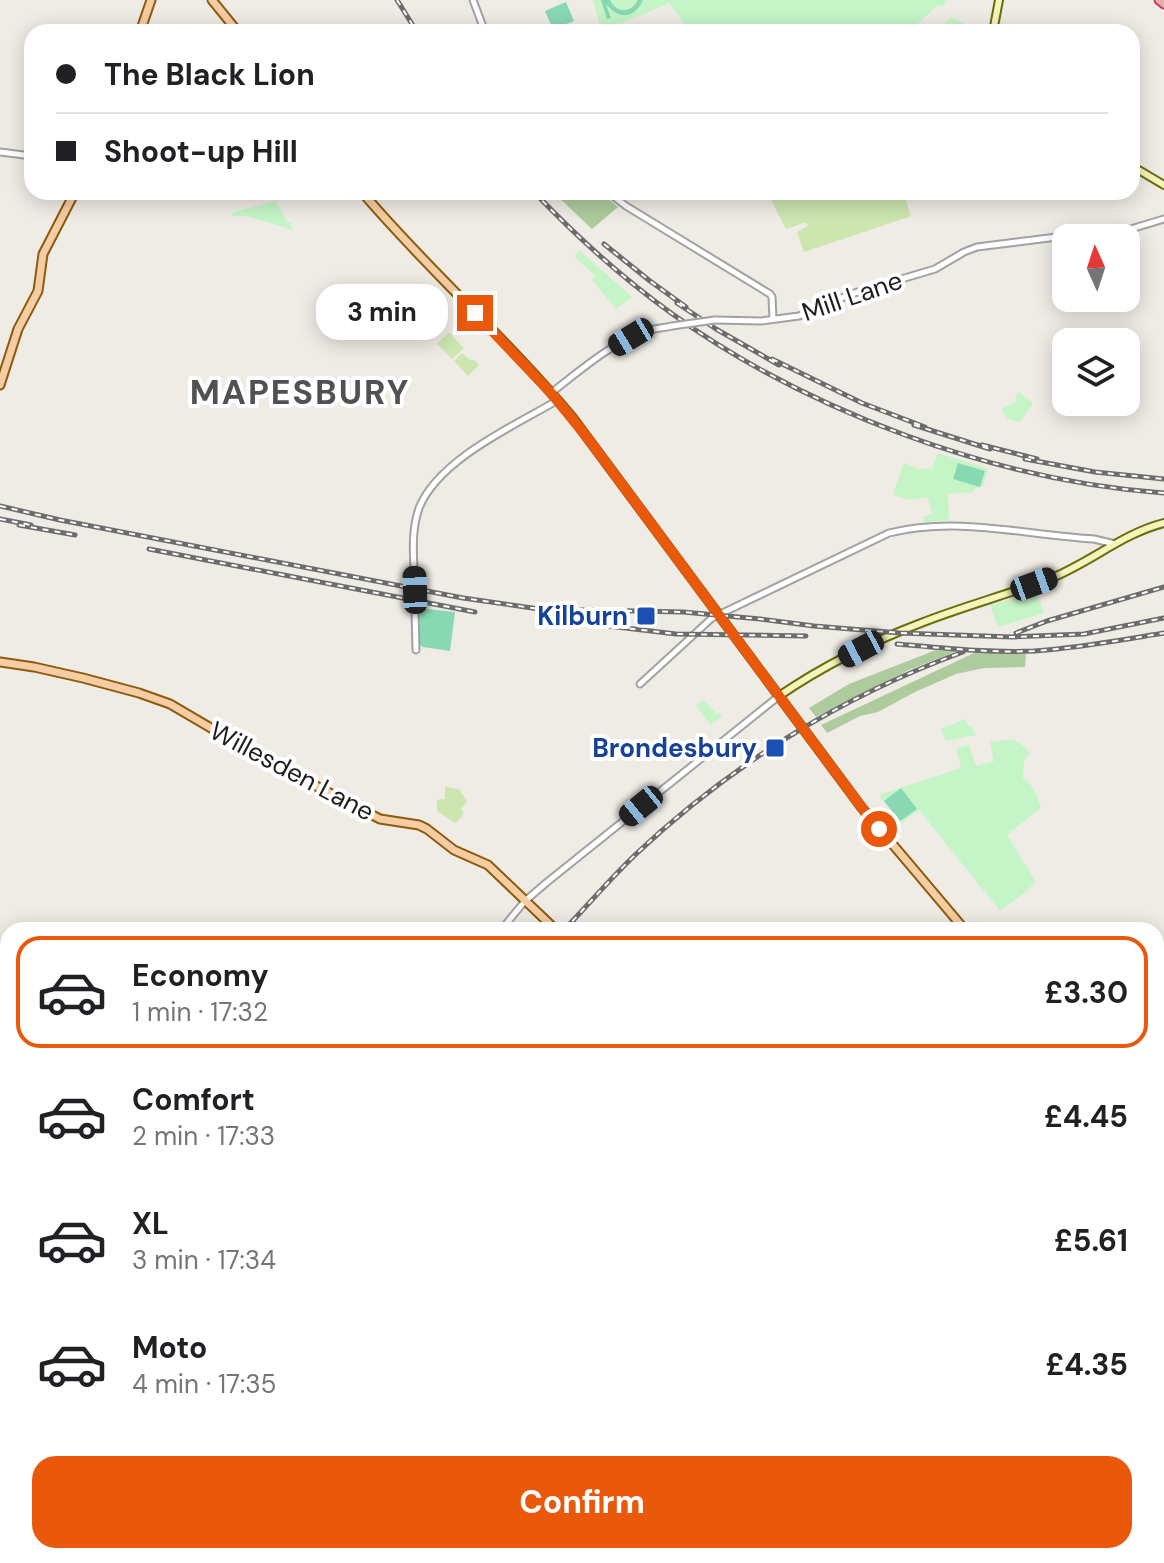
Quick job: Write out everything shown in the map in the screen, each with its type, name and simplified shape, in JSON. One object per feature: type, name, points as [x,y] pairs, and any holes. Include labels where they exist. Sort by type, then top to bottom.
[{"type":"highway","points":[[1159,0],[1164,4]]},
{"type":"main road","points":[[143,24],[151,0]]},
{"type":"main road","points":[[212,0],[232,24]]},
{"type":"main road","points":[[994,24],[999,0]]},
{"type":"main road","points":[[1140,171],[1164,185]]},
{"type":"main road","points":[[0,385],[18,329],[38,291],[41,261],[71,200]]},
{"type":"main road","points":[[369,200],[558,400],[862,808],[958,922]]},
{"type":"main road","points":[[779,696],[861,649],[923,622],[1057,576],[1144,529],[1164,523]]},
{"type":"main road","name":"Willesden Lane","points":[[0,662],[90,679],[170,704],[275,765],[380,819],[427,829],[454,850],[488,865],[547,922]]},
{"type":"street","points":[[473,0],[482,24]]},
{"type":"street","points":[[0,152],[24,155]]},
{"type":"street","points":[[618,200],[770,294],[773,319]]},
{"type":"street","name":"Mill Lane","points":[[551,393],[600,355],[649,330],[715,320],[747,321],[799,316],[870,288],[935,269],[977,247],[1121,232],[1164,219]]},
{"type":"street","points":[[416,650],[413,542],[420,507],[437,481],[470,451],[558,400]]},
{"type":"street","points":[[640,684],[712,618],[889,533],[950,524],[1094,539],[1115,544]]},
{"type":"street","points":[[508,922],[525,901],[779,696]]},
{"type":"green space","points":[[593,0],[948,0],[917,24],[684,24],[669,3],[623,23],[599,24]]},
{"type":"green space","points":[[601,0],[610,0],[616,8],[624,10],[643,0],[635,11],[626,15],[616,13],[606,4],[611,18],[607,19]]},
{"type":"green space","points":[[566,2],[574,21],[551,24],[545,11]]},
{"type":"green space","points":[[951,17],[965,24],[944,24]]},
{"type":"green space","points":[[561,200],[610,200],[618,207],[592,229]]},
{"type":"green space","points":[[771,200],[908,200],[911,216],[804,252],[797,232],[808,226],[806,222],[786,229]]},
{"type":"green space","points":[[275,201],[291,222],[293,230],[247,216],[232,216],[231,213]]},
{"type":"green space","points":[[580,251],[632,297],[616,309],[592,280],[595,276],[574,256]]},
{"type":"green space","points":[[449,332],[464,348],[452,359],[437,344]]},
{"type":"green space","points":[[462,353],[479,365],[468,376],[454,361]]},
{"type":"green space","points":[[1019,392],[1033,403],[1020,422],[1008,419],[1001,409],[1017,401],[1015,395]]},
{"type":"green space","points":[[938,453],[988,469],[983,486],[973,492],[948,494],[949,520],[924,522],[923,517],[932,514],[928,497],[909,500],[893,495],[904,463],[920,469],[932,468]]},
{"type":"green space","points":[[958,463],[985,471],[980,487],[953,479]]},
{"type":"green space","points":[[1035,588],[1044,613],[998,627],[990,605],[1019,597]]},
{"type":"green space","points":[[419,608],[455,612],[450,651],[420,645]]},
{"type":"green space","points":[[936,650],[958,651],[911,669],[816,717],[809,708],[849,684]]},
{"type":"green space","points":[[974,653],[1026,654],[1025,667],[984,668],[956,674],[827,733],[821,725]]},
{"type":"green space","points":[[703,700],[722,716],[711,725],[696,706]]},
{"type":"green space","points":[[965,719],[976,735],[946,741],[941,729]]},
{"type":"green space","points":[[1013,739],[1030,753],[1024,761],[1023,779],[1036,793],[1041,808],[1007,835],[1036,882],[1000,911],[919,810],[901,823],[879,795],[961,768],[956,748],[969,745],[976,766],[994,761],[990,742]]},
{"type":"green space","points":[[445,787],[459,789],[467,801],[461,809],[464,814],[455,823],[437,811],[437,800],[445,799]]},
{"type":"green space","points":[[901,788],[917,809],[900,821],[884,801]]},
{"type":"railway","points":[[397,0],[412,24]]},
{"type":"railway","points":[[542,200],[600,256],[671,313],[782,381],[842,410],[970,457],[1035,474],[1100,486],[1164,493]]},
{"type":"railway","points":[[604,244],[686,307]]},
{"type":"railway","points":[[677,303],[779,365]]},
{"type":"railway","points":[[772,359],[862,403],[925,427]]},
{"type":"railway","points":[[914,425],[990,449]]},
{"type":"railway","points":[[982,445],[1037,459]]},
{"type":"railway","points":[[1025,459],[1095,472],[1164,479]]},
{"type":"railway","points":[[0,506],[463,598],[539,609],[683,612],[900,633],[1012,637],[1084,634],[1164,618]]},
{"type":"railway","points":[[0,519],[31,525]]},
{"type":"railway","points":[[19,525],[75,535]]},
{"type":"railway","points":[[149,549],[475,612]]},
{"type":"railway","points":[[1016,633],[1164,587]]},
{"type":"railway","points":[[558,620],[676,634],[806,636]]},
{"type":"railway","points":[[897,644],[983,651],[1034,651],[1164,633]]},
{"type":"railway","points":[[571,922],[635,855],[748,763],[831,712],[963,652]]},
{"type":"place","name":"Kilburn","points":[[646,616]]},
{"type":"place","name":"Brondesbury","points":[[775,748]]},
{"type":"district","name":"MAPESBURY","points":[[300,392]]},
{"type":"route","points":[[475,313],[551,393],[586,436],[879,829]]}]
